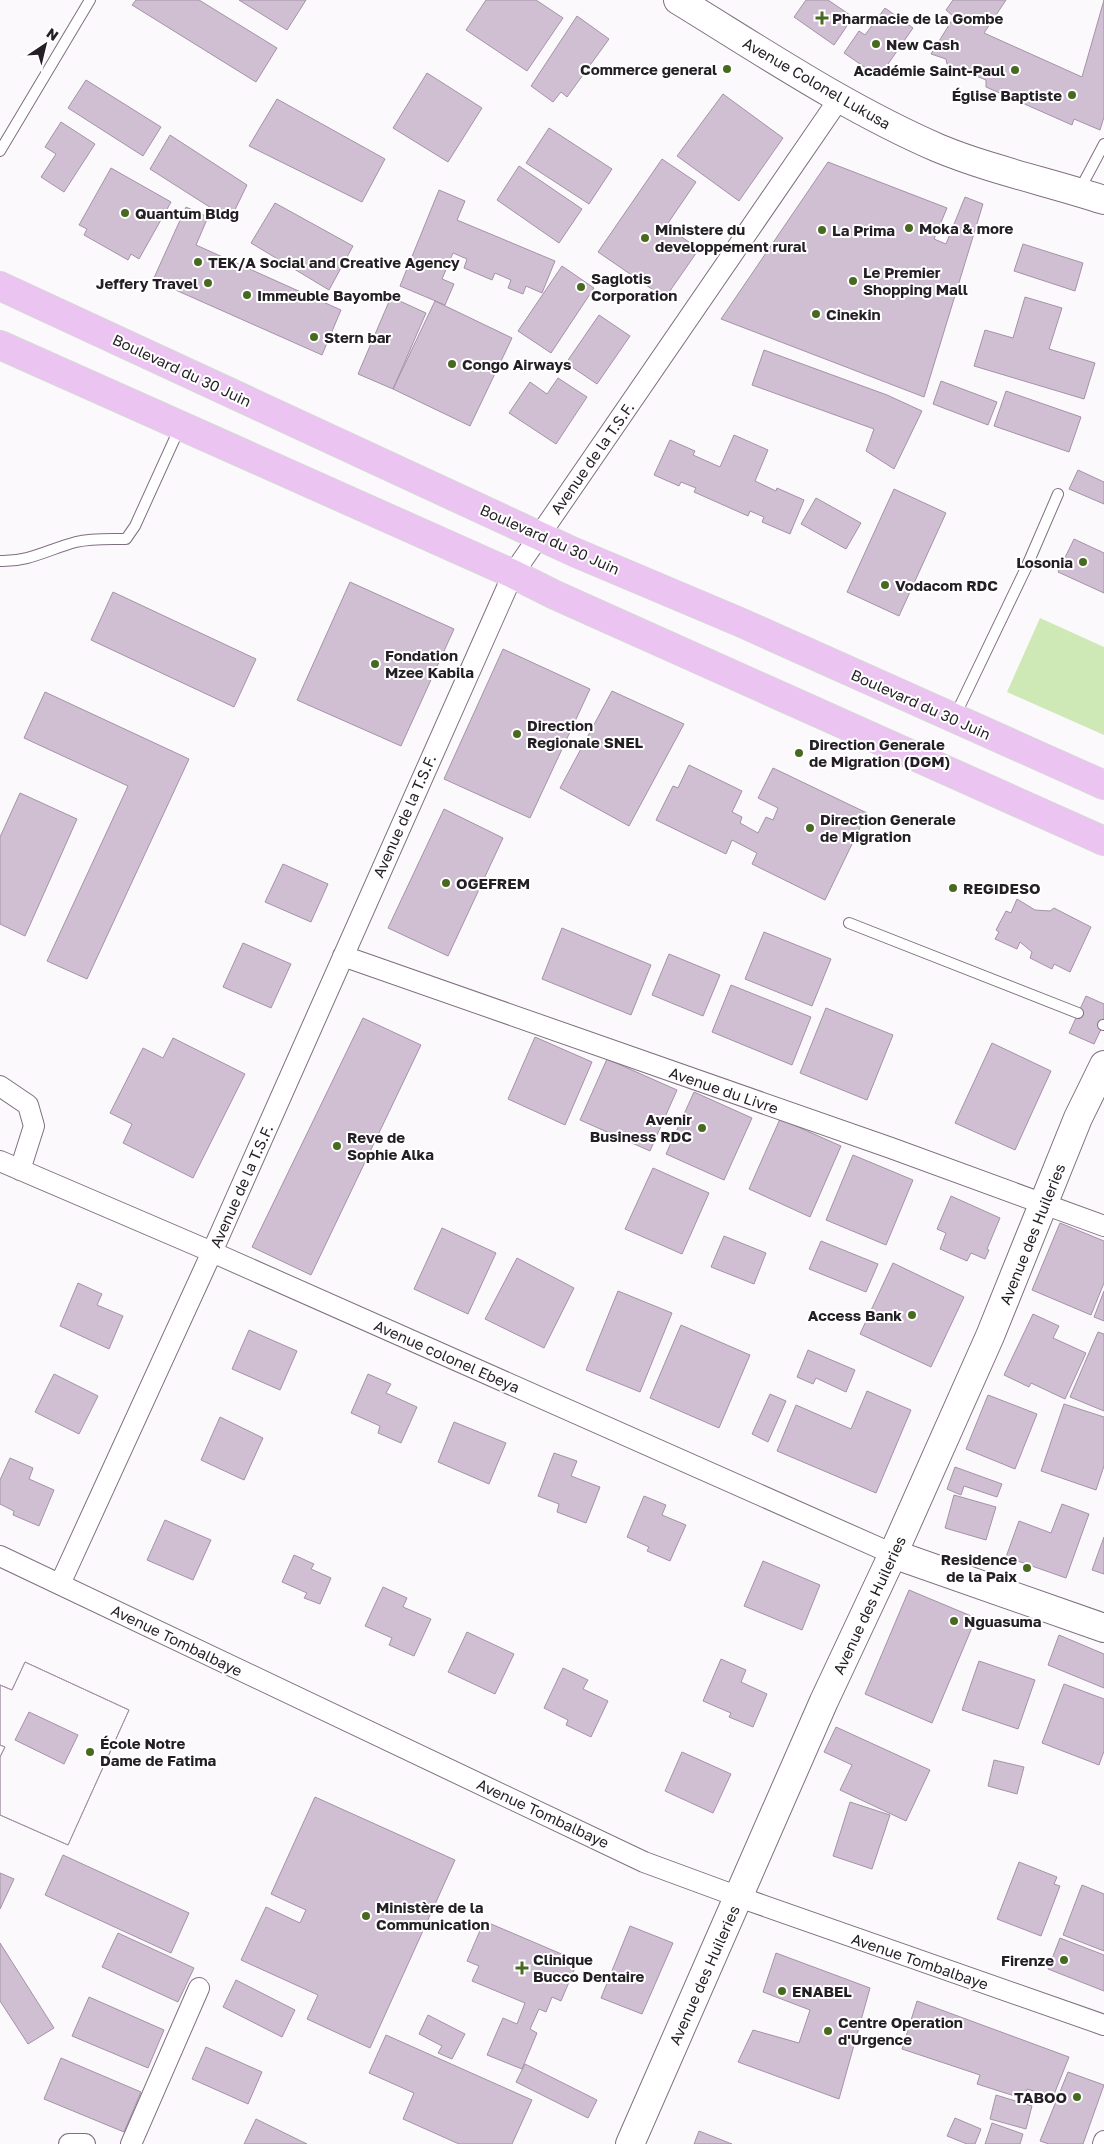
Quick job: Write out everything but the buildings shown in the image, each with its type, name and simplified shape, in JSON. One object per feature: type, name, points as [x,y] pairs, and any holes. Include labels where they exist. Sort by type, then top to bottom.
[{"type":"main road","name":"Avenue Colonel Lukusa","points":[[678,0],[839,99],[939,148],[979,163],[1091,196]]},
{"type":"main road","name":"Boulevard du 30 Juin","points":[[0,286],[539,535],[742,623],[1104,785]]},
{"type":"main road","points":[[0,345],[1104,841]]},
{"type":"main road","name":"Avenue des Huileries","points":[[630,2144],[824,1701],[893,1554],[990,1336],[1078,1118],[1104,1065]]},
{"type":"main road","points":[[893,1554],[1104,1628]]},
{"type":"street","name":"Avenue de la T.S.F.","points":[[60,1584],[212,1252],[513,574],[839,99]]},
{"type":"street","name":"Avenue du Livre","points":[[343,956],[1045,1203],[1104,1226]]},
{"type":"street","points":[[0,1086],[28,1105],[34,1126],[20,1170]]},
{"type":"street","name":"Avenue colonel Ebeya","points":[[0,1162],[212,1252],[893,1554]]},
{"type":"street","name":"Avenue Tombalbaye","points":[[0,1556],[644,1862],[1104,2025]]},
{"type":"street","points":[[131,2144],[199,1988]]},
{"type":"street","points":[[69,2144],[85,2144]]},
{"type":"lane","points":[[0,152],[90,0]]},
{"type":"lane","points":[[1091,196],[1104,144]]},
{"type":"lane","points":[[0,561],[41,556],[75,542],[103,538],[126,539],[135,526],[180,426]]},
{"type":"lane","points":[[954,719],[1026,568],[1058,494]]},
{"type":"lane","points":[[849,923],[1078,1013]]},
{"type":"green space","points":[[1040,618],[1104,647],[1104,735],[1007,692]]},
{"type":"place","name":"Pharmacie de la Gombe","points":[[822,18]]},
{"type":"place","name":"New Cash","points":[[876,44]]},
{"type":"place","name":"Commerce general","points":[[727,69]]},
{"type":"place","name":"Académie Saint-Paul","points":[[1015,70]]},
{"type":"place","name":"Église Baptiste","points":[[1072,95]]},
{"type":"place","name":"Quantum Bldg","points":[[125,213]]},
{"type":"place","name":"Moka & more","points":[[909,228]]},
{"type":"place","name":"La Prima","points":[[822,230]]},
{"type":"place","name":"Ministere du developpement rural","points":[[645,238]]},
{"type":"place","name":"TEK/A Social and Creative Agency","points":[[198,262]]},
{"type":"place","name":"Le Premier Shopping Mall","points":[[853,281]]},
{"type":"place","name":"Jeffery Travel","points":[[208,283]]},
{"type":"place","name":"Saglotis Corporation","points":[[581,287]]},
{"type":"place","name":"Immeuble Bayombe","points":[[247,295]]},
{"type":"place","name":"Cinekin","points":[[816,314]]},
{"type":"place","name":"Stern bar","points":[[314,337]]},
{"type":"place","name":"Congo Airways","points":[[452,364]]},
{"type":"place","name":"Losonia","points":[[1083,562]]},
{"type":"place","name":"Vodacom RDC","points":[[885,585]]},
{"type":"place","name":"Fondation Mzee Kabila","points":[[375,664]]},
{"type":"place","name":"Direction Regionale SNEL","points":[[517,734]]},
{"type":"place","name":"Direction Generale de Migration (DGM)","points":[[799,753]]},
{"type":"place","name":"Direction Generale de Migration","points":[[810,828]]},
{"type":"place","name":"OGEFREM","points":[[446,883]]},
{"type":"place","name":"REGIDESO","points":[[953,888]]},
{"type":"place","name":"Avenir Business RDC","points":[[702,1128]]},
{"type":"place","name":"Reve de Sophie Alka","points":[[337,1146]]},
{"type":"place","name":"Access Bank","points":[[912,1315]]},
{"type":"place","name":"Residence de la Paix","points":[[1027,1568]]},
{"type":"place","name":"Nguasuma","points":[[954,1621]]},
{"type":"place","name":"École Notre Dame de Fatima","points":[[90,1752]]},
{"type":"place","name":"Ministère de la Communication","points":[[366,1916]]},
{"type":"place","name":"Firenze","points":[[1064,1960]]},
{"type":"place","name":"Clinique Bucco Dentaire","points":[[522,1968]]},
{"type":"place","name":"ENABEL","points":[[782,1991]]},
{"type":"place","name":"Centre Operation d'Urgence","points":[[828,2031]]},
{"type":"place","name":"TABOO","points":[[1077,2097]]}]
